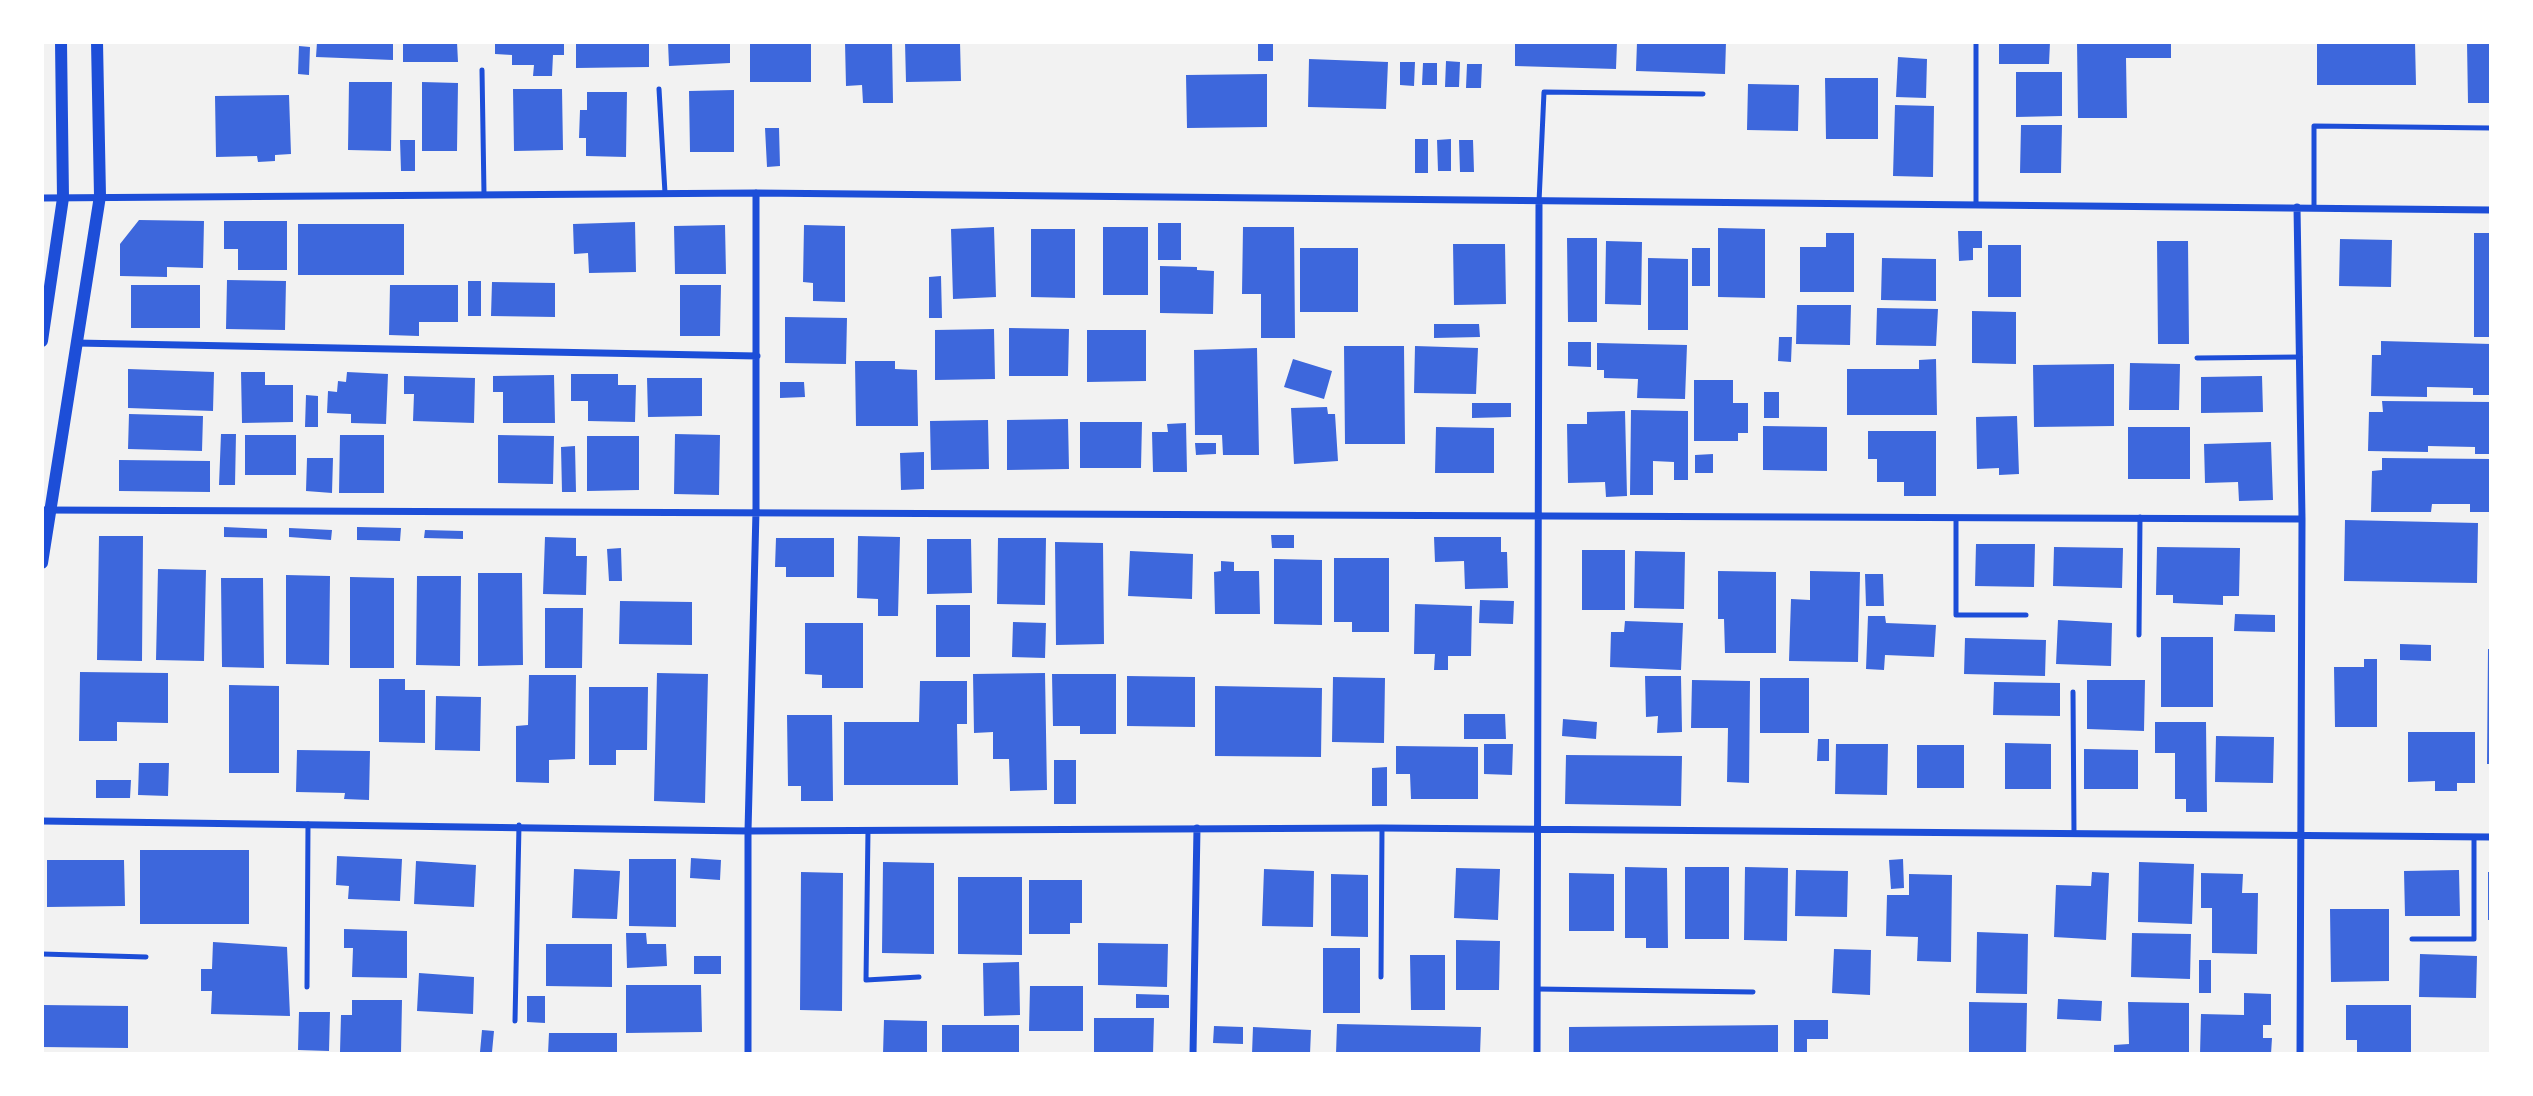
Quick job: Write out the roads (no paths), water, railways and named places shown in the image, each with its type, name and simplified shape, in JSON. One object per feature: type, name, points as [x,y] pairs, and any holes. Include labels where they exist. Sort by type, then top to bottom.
[{"type":"street","points":[[42,341],[63,198],[61,42]]},
{"type":"street","points":[[42,563],[46,510],[100,196],[97,42]]},
{"type":"street","points":[[42,198],[757,193],[2491,209]]},
{"type":"street","points":[[748,1054],[748,831],[756,511],[757,193]]},
{"type":"street","points":[[1537,1054],[1536,517],[1539,202]]},
{"type":"street","points":[[2297,207],[2302,519],[2300,1054]]},
{"type":"street","points":[[76,343],[757,356]]},
{"type":"street","points":[[46,510],[2302,519]]},
{"type":"street","points":[[42,821],[519,825],[748,831],[1382,828],[2491,837]]},
{"type":"street","points":[[1193,1054],[1197,828]]},
{"type":"lane","points":[[1976,42],[1976,205]]},
{"type":"lane","points":[[482,70],[484,194]]},
{"type":"lane","points":[[659,89],[664,193]]},
{"type":"lane","points":[[1539,202],[1544,92],[1703,94]]},
{"type":"lane","points":[[2314,208],[2314,126],[2491,128]]},
{"type":"lane","points":[[2197,358],[2300,357]]},
{"type":"lane","points":[[2139,635],[2140,517]]},
{"type":"lane","points":[[1955,518],[1956,615],[2026,615]]},
{"type":"lane","points":[[2073,692],[2074,834]]},
{"type":"lane","points":[[307,987],[308,824]]},
{"type":"lane","points":[[515,1021],[519,825]]},
{"type":"lane","points":[[1381,977],[1382,828]]},
{"type":"lane","points":[[868,830],[866,980],[919,977]]},
{"type":"lane","points":[[2412,940],[2474,939],[2474,837]]},
{"type":"lane","points":[[42,954],[146,957]]},
{"type":"lane","points":[[1536,989],[1753,992]]}]
